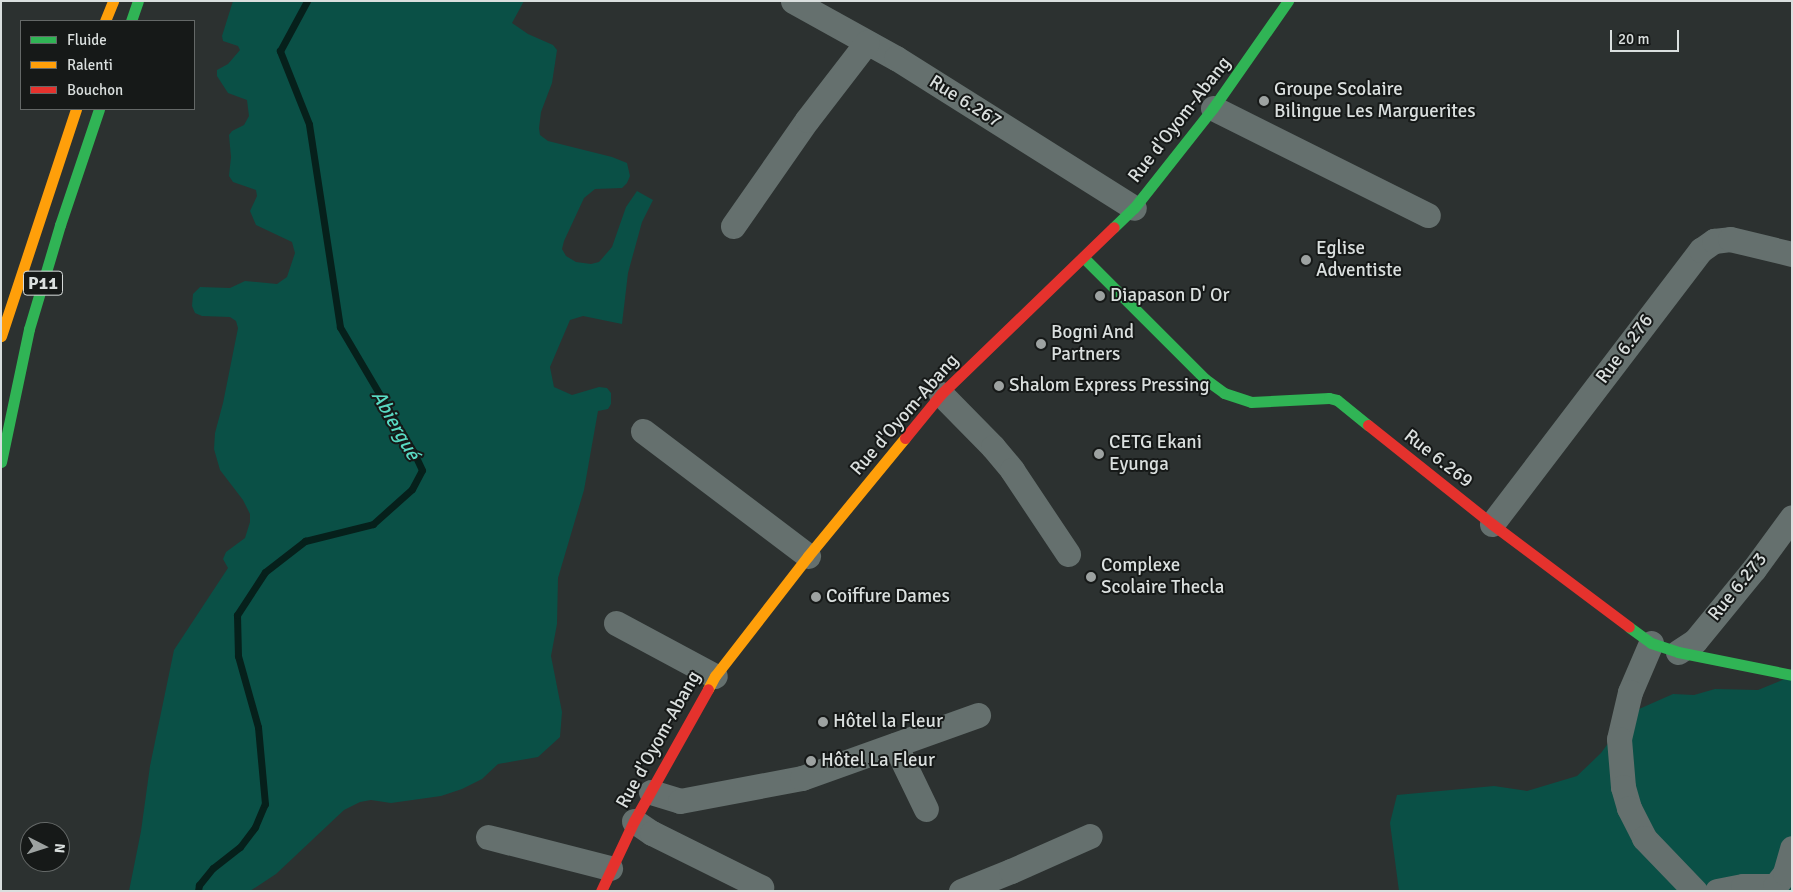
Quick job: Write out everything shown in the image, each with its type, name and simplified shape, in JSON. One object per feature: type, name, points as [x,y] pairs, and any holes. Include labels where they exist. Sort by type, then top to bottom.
[{"type":"main road","points":[[105,20],[113,1]]},
{"type":"main road","points":[[131,20],[138,1]]},
{"type":"main road","name":"Rue d'Oyom-Abang","points":[[605,880],[634,821],[715,676],[808,556],[942,394],[1134,208],[1213,108],[1288,1]]},
{"type":"main road","name":"P11","points":[[3,323],[76,110]]},
{"type":"main road","name":"P11","points":[[1,462],[12,385],[57,234],[99,110]]},
{"type":"main road","name":"Rue 6.269","points":[[1084,258],[1205,379],[1224,393],[1251,402],[1329,398],[1336,400],[1492,524],[1651,643],[1678,652],[1792,675]]},
{"type":"street","name":"Rue 6.267","points":[[805,4],[1134,208]]},
{"type":"street","points":[[733,226],[807,120],[867,42]]},
{"type":"street","points":[[1213,108],[1428,215]]},
{"type":"street","name":"Rue 6.276","points":[[1492,524],[1701,250],[1714,241],[1730,239],[1792,254]]},
{"type":"street","points":[[942,394],[993,447],[1012,470],[1068,554]]},
{"type":"street","points":[[643,431],[808,556]]},
{"type":"street","name":"Rue 6.273","points":[[1678,652],[1695,642],[1754,569],[1792,517]]},
{"type":"street","points":[[616,623],[715,676]]},
{"type":"street","points":[[1651,643],[1630,692],[1618,739],[1623,787],[1629,808],[1644,838],[1695,891]]},
{"type":"street","points":[[651,792],[680,801],[802,778],[978,715]]},
{"type":"street","points":[[895,745],[926,809]]},
{"type":"street","points":[[634,821],[652,833],[761,887]]},
{"type":"street","points":[[961,891],[1011,872],[1090,836]]},
{"type":"street","points":[[488,837],[605,880]]},
{"type":"street","points":[[1717,891],[1743,886],[1775,886],[1785,873],[1792,848]]},
{"type":"green space","points":[[233,1],[524,1],[512,23],[528,34],[553,45],[557,50],[552,83],[541,112],[540,135],[548,141],[612,157],[627,163],[630,176],[622,188],[595,189],[584,198],[564,241],[562,249],[566,256],[576,262],[591,264],[599,262],[612,247],[626,207],[637,191],[653,200],[642,222],[628,273],[622,324],[583,316],[570,320],[550,367],[554,387],[572,395],[599,387],[607,388],[611,393],[611,404],[608,409],[598,411],[584,490],[558,578],[557,624],[551,656],[562,712],[560,737],[538,757],[498,764],[482,779],[462,789],[441,796],[391,803],[371,800],[360,802],[344,810],[276,874],[250,891],[129,891],[141,831],[150,766],[174,650],[228,568],[223,559],[226,552],[245,538],[250,522],[250,514],[243,500],[220,470],[214,449],[215,433],[238,328],[236,321],[230,317],[202,316],[195,313],[192,306],[193,294],[200,287],[230,288],[245,281],[277,284],[287,277],[295,253],[292,242],[256,225],[250,211],[257,196],[256,190],[233,182],[229,176],[231,157],[229,135],[232,131],[244,125],[249,116],[247,100],[228,93],[217,76],[217,70],[228,64],[240,50],[238,46],[223,41],[222,36]]},
{"type":"green space","points":[[1792,676],[1792,891],[1399,891],[1390,823],[1397,795],[1494,786],[1527,791],[1577,776],[1601,753],[1630,713],[1673,694],[1694,695],[1715,689],[1758,690]]},
{"type":"waterway","name":"Abiergué","points":[[198,891],[199,885],[213,868],[240,847],[255,827],[265,804],[258,727],[238,656],[237,615],[265,572],[305,541],[373,524],[412,489],[422,470],[413,451],[340,327],[309,124],[280,51],[307,1]]},
{"type":"traffic: fast","points":[[131,20],[138,1]]},
{"type":"traffic: fast","points":[[1114,227],[1134,208],[1213,108],[1288,1]]},
{"type":"traffic: fast","points":[[1,462],[29,329],[60,225],[99,110]]},
{"type":"traffic: fast","points":[[1084,258],[1205,379],[1224,393],[1251,402],[1329,398],[1337,400],[1368,425]]},
{"type":"traffic: fast","points":[[1629,627],[1651,643],[1678,652],[1792,675]]},
{"type":"traffic: slow","points":[[105,20],[113,1]]},
{"type":"traffic: slow","points":[[1,336],[76,110]]},
{"type":"traffic: slow","points":[[708,689],[715,676],[808,556],[905,438]]},
{"type":"traffic: jam","points":[[905,438],[941,394],[1114,227]]},
{"type":"traffic: jam","points":[[1368,425],[1492,524],[1629,627]]},
{"type":"traffic: jam","points":[[601,891],[634,821],[708,689]]},
{"type":"place","name":"Groupe Scolaire Bilingue Les Marguerites","points":[[1264,101]]},
{"type":"place","name":"Eglise Adventiste","points":[[1306,260]]},
{"type":"place","name":"Diapason D' Or","points":[[1100,296]]},
{"type":"place","name":"Bogni And Partners","points":[[1041,344]]},
{"type":"place","name":"Shalom Express Pressing","points":[[999,386]]},
{"type":"place","name":"CETG Ekani Eyunga","points":[[1099,454]]},
{"type":"place","name":"Complexe Scolaire Thecla","points":[[1091,577]]},
{"type":"place","name":"Coiffure Dames","points":[[816,597]]},
{"type":"place","name":"Hôtel la Fleur","points":[[823,722]]},
{"type":"place","name":"Hôtel La Fleur","points":[[811,761]]}]
